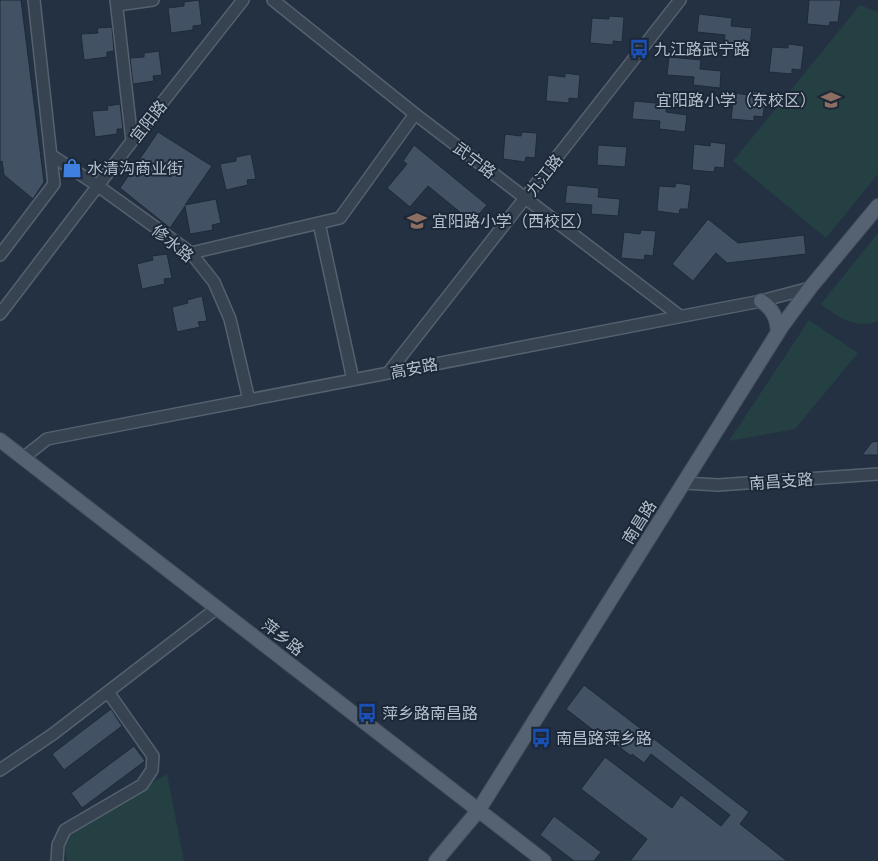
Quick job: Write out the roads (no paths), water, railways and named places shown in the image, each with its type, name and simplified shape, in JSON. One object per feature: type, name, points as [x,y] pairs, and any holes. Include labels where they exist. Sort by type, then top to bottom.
[{"type":"main road","name":"南昌路","points":[[436,861],[478,811],[778,332],[810,288],[878,206]]},
{"type":"main road","points":[[761,301],[774,313],[778,332]]},
{"type":"main road","name":"萍乡路","points":[[0,440],[544,861]]},
{"type":"street","points":[[0,255],[54,184],[34,0]]},
{"type":"street","points":[[132,141],[116,3],[153,0]]},
{"type":"street","name":"宜阳路","points":[[0,314],[242,0]]},
{"type":"street","name":"武宁路","points":[[273,0],[415,114],[680,316]]},
{"type":"street","name":"九江路","points":[[388,373],[680,0]]},
{"type":"street","points":[[190,253],[340,218],[415,114]]},
{"type":"street","name":"修水路","points":[[51,156],[98,186],[190,253],[214,282],[230,319],[249,400]]},
{"type":"street","points":[[319,223],[353,380]]},
{"type":"street","name":"高安路","points":[[23,458],[47,439],[761,301],[810,288]]},
{"type":"street","name":"南昌支路","points":[[684,483],[718,485],[878,474]]},
{"type":"street","points":[[0,770],[54,734],[217,608]]},
{"type":"street","points":[[57,861],[58,845],[65,830],[142,785],[152,770],[153,756],[108,692]]},
{"type":"place","name":"九江路武宁路","points":[[639,49]]},
{"type":"place","name":"宜阳路小学（东校区）","points":[[831,100]]},
{"type":"place","name":"水清沟商业街","points":[[72,168]]},
{"type":"place","name":"宜阳路小学（西校区）","points":[[417,221]]},
{"type":"place","name":"萍乡路南昌路","points":[[367,713]]},
{"type":"place","name":"南昌路萍乡路","points":[[541,738]]}]
